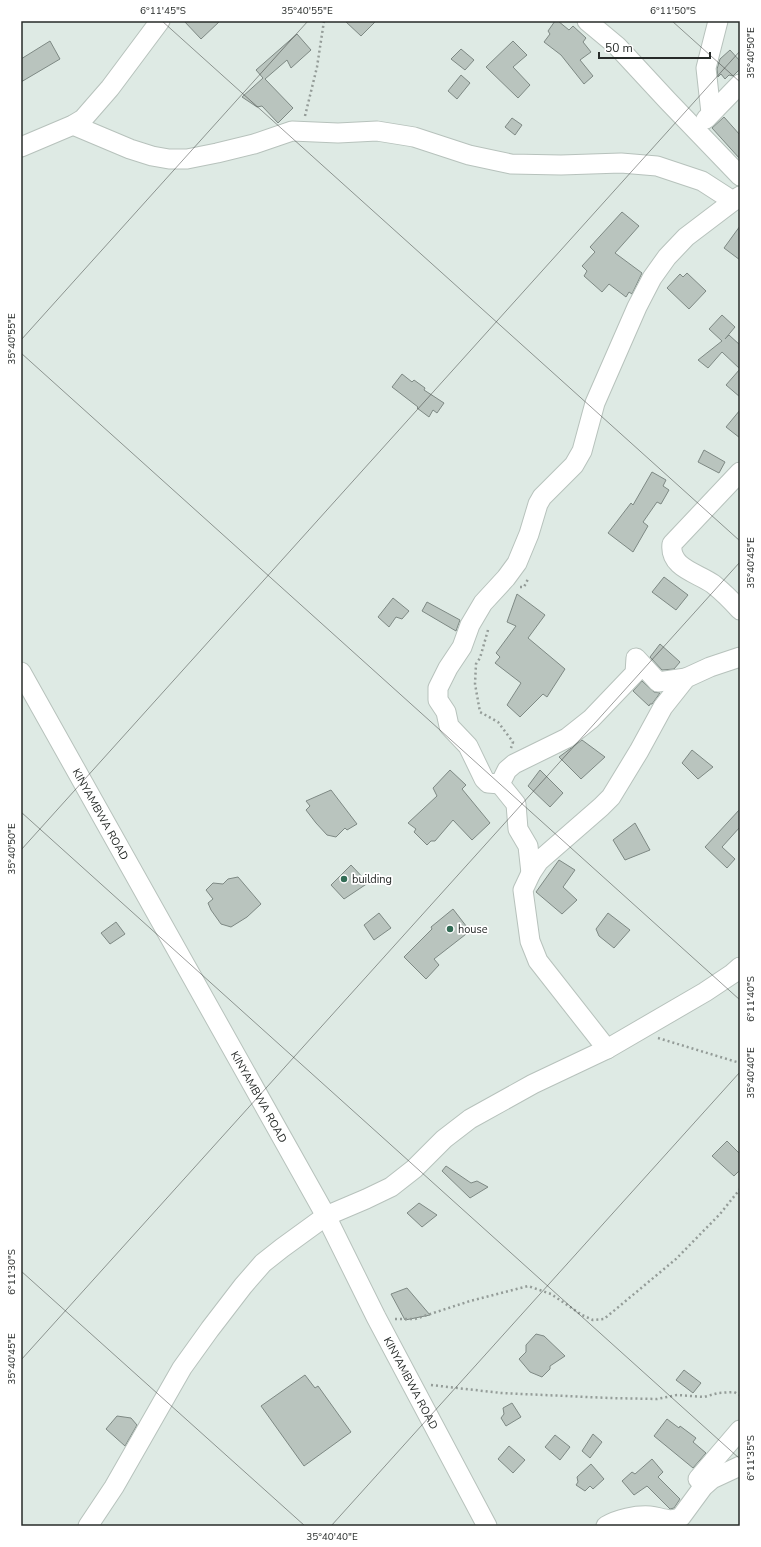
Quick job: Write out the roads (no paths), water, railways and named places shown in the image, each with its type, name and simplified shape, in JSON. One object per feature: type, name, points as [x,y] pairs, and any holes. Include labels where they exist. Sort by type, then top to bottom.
[{"type":"street","points":[[21,147],[73,125],[83,119],[93,109],[160,21]]},
{"type":"street","points":[[588,21],[617,46],[740,176]]},
{"type":"street","points":[[711,113],[706,68],[718,21]]},
{"type":"street","points":[[696,131],[711,113],[740,84]]},
{"type":"street","points":[[73,125],[130,149],[152,156],[169,159],[187,159],[217,153],[254,144],[292,131],[338,133],[377,131],[414,138],[468,155],[511,164],[561,165],[621,163],[658,166],[702,181],[736,199],[686,237],[667,257],[652,278],[637,307],[595,403],[582,451],[574,465],[542,497],[538,504],[529,534],[517,563],[498,588],[484,603],[470,625],[462,647],[448,668],[438,688],[438,700],[446,712],[449,726],[468,746],[484,779],[488,783],[504,777],[514,764],[567,738],[591,719],[635,673],[636,658],[658,682],[686,678],[710,667],[740,657]]},
{"type":"street","points":[[740,472],[672,544],[671,550],[674,560],[713,584],[740,610]]},
{"type":"street","name":"KINYAMBWA ROAD","points":[[21,672],[326,1216],[376,1317],[487,1526]]},
{"type":"street","points":[[607,1049],[538,961],[530,941],[523,890],[531,873],[539,861],[601,807],[611,796],[639,751],[663,707],[686,678]]},
{"type":"street","points":[[504,777],[516,804],[518,828],[528,846],[531,873]]},
{"type":"street","points":[[88,1526],[114,1487],[182,1368],[210,1329],[263,1263],[326,1216],[391,1187],[414,1169],[444,1139],[470,1119],[533,1084],[607,1049],[706,992],[740,967]]},
{"type":"street","points":[[698,1479],[740,1430]]},
{"type":"street","points":[[606,1526],[613,1522],[641,1516],[676,1520],[684,1513],[703,1487],[712,1479],[740,1466]]},
{"type":"place","name":"building","points":[[344,879]]},
{"type":"place","name":"house","points":[[450,929]]}]
